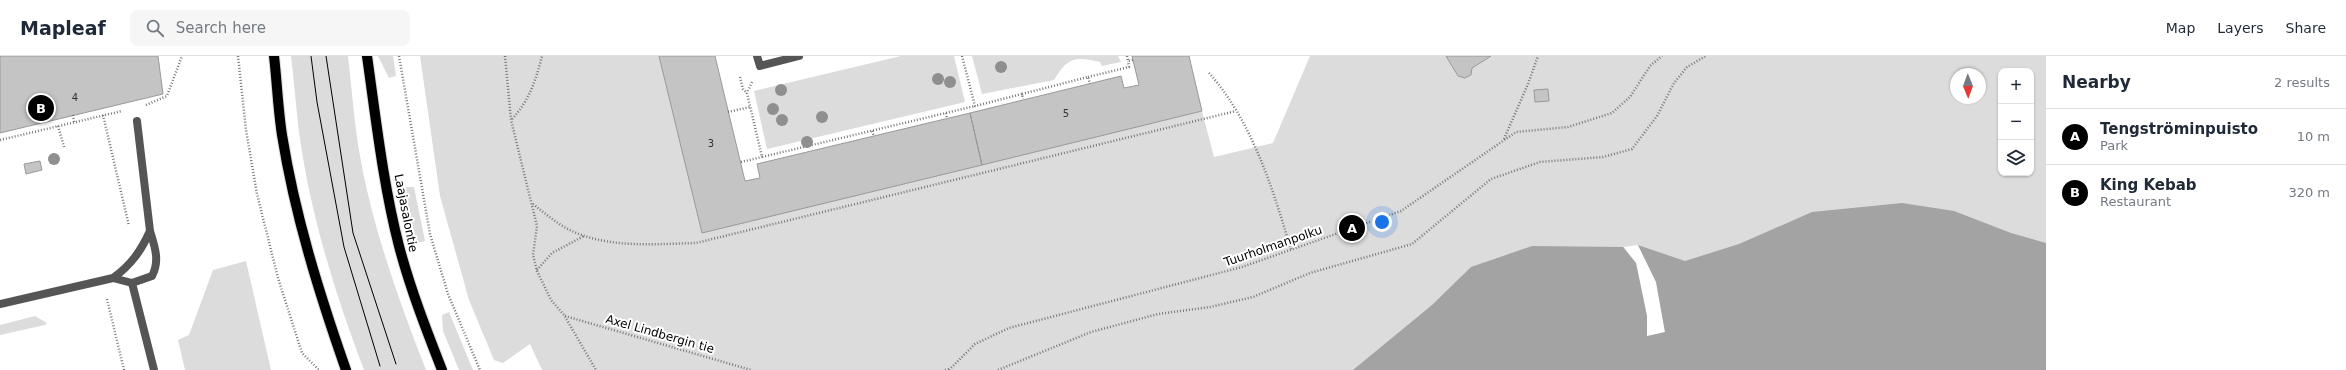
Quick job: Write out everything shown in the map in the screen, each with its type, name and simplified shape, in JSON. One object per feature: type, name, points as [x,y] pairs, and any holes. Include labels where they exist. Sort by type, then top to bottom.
[{"type":"main road","points":[[274,56],[282,135],[303,234],[321,298],[346,370]]},
{"type":"main road","name":"Laajasalontie","points":[[367,56],[397,237],[415,298],[442,370]]},
{"type":"street","points":[[757,56],[760,66],[799,56]]},
{"type":"street","points":[[114,278],[132,282],[152,276],[157,266],[155,246],[150,231],[138,121]]},
{"type":"street","points":[[0,304],[114,278],[129,266],[141,250],[150,231]]},
{"type":"street","points":[[132,282],[154,370]]},
{"type":"path","points":[[138,107],[152,104],[167,96],[182,56]]},
{"type":"path","points":[[238,56],[246,130],[257,194],[278,278],[302,352],[319,370]]},
{"type":"path","points":[[399,56],[430,234],[448,294],[480,370]]},
{"type":"path","points":[[505,56],[511,120],[533,204],[537,226],[534,255],[537,271],[551,300],[564,315],[596,370]]},
{"type":"path","points":[[511,120],[521,109],[534,85],[542,56]]},
{"type":"path","points":[[962,56],[976,106]]},
{"type":"path","points":[[741,162],[976,106],[1129,67],[1127,56]]},
{"type":"path","points":[[1504,140],[1528,84],[1538,56]]},
{"type":"path","name":"Tuurholmanpolku","points":[[950,370],[975,344],[1009,328],[1242,267],[1401,211],[1516,132],[1568,127],[1612,113],[1630,97],[1650,66],[1662,56]]},
{"type":"path","points":[[998,370],[1092,332],[1158,314],[1210,306],[1253,297],[1310,273],[1412,244],[1491,179],[1540,162],[1603,157],[1632,148],[1657,116],[1674,83],[1687,67],[1706,56]]},
{"type":"path","points":[[1128,61],[1133,60]]},
{"type":"path","points":[[747,93],[760,66]]},
{"type":"path","points":[[1209,73],[1225,91],[1236,111],[1275,195],[1291,250]]},
{"type":"path","points":[[740,77],[743,89],[747,93],[762,157]]},
{"type":"path","points":[[1088,77],[1090,84]]},
{"type":"path","points":[[1022,94],[1023,99]]},
{"type":"path","points":[[728,112],[750,107]]},
{"type":"path","points":[[0,140],[124,110]]},
{"type":"path","points":[[533,204],[557,222],[584,236],[619,243],[642,245],[696,243],[1236,111]]},
{"type":"path","points":[[946,113],[947,118]]},
{"type":"path","points":[[103,115],[129,227]]},
{"type":"path","points":[[73,116],[74,122]]},
{"type":"path","points":[[58,126],[64,147]]},
{"type":"path","points":[[872,131],[874,136]]},
{"type":"path","points":[[788,151],[789,156]]},
{"type":"path","points":[[537,271],[552,253],[584,236]]},
{"type":"path","points":[[102,281],[124,370]]},
{"type":"path","name":"Axel Lindbergin tie","points":[[564,315],[751,370]]},
{"type":"path","points":[[945,370],[950,370]]},
{"type":"shaded area","points":[[291,56],[348,56],[358,144],[365,183],[379,238],[406,318],[426,370],[364,370],[334,283],[310,193],[299,132]]},
{"type":"shaded area","points":[[378,56],[393,56],[396,76],[389,78]]},
{"type":"shaded area","points":[[420,56],[659,56],[702,232],[1202,111],[1214,157],[1273,143],[1310,56],[2046,56],[2046,286],[1665,332],[1656,282],[1638,245],[1624,247],[1636,263],[1647,316],[1485,370],[542,370],[530,344],[503,363],[494,360],[469,300],[440,196]]},
{"type":"shaded area","points":[[901,56],[954,56],[965,102],[767,149],[754,91]]},
{"type":"shaded area","points":[[972,56],[1118,56],[1121,62],[1102,66],[1100,62],[1091,60],[1072,60],[1063,67],[1054,80],[982,94]]},
{"type":"shaded area","points":[[406,187],[414,187],[425,241],[418,243],[410,230],[408,223]]},
{"type":"shaded area","points":[[1902,203],[1954,211],[2011,233],[2046,243],[2046,370],[1353,370],[1432,305],[1471,267],[1532,246],[1623,247],[1636,263],[1647,316],[1647,336],[1665,332],[1656,282],[1638,245],[1685,261],[1739,244],[1812,212]]},
{"type":"shaded area","points":[[246,261],[271,370],[185,370],[178,340],[189,335],[213,270]]},
{"type":"shaded area","points":[[449,312],[473,370],[459,370],[443,331],[442,315]]},
{"type":"shaded area","points":[[35,316],[47,323],[45,325],[0,335],[0,325]]},
{"type":"building","points":[[0,56],[158,56],[163,94],[0,133]]},
{"type":"building","points":[[659,56],[715,56],[745,181],[760,178],[757,164],[970,113],[982,165],[702,233]]},
{"type":"building","points":[[1132,56],[1189,56],[1202,111],[982,165],[970,113],[1121,76],[1124,88],[1139,85]]},
{"type":"building","points":[[1446,56],[1491,56],[1472,68],[1471,75],[1465,78],[1458,76]]},
{"type":"building","points":[[1548,89],[1549,101],[1535,102],[1534,90]]},
{"type":"building","points":[[40,161],[42,170],[26,174],[24,164]]},
{"type":"tram line","points":[[311,56],[317,102],[344,247],[380,366]]},
{"type":"tram line","points":[[326,56],[353,233],[396,364]]},
{"type":"place","name":"King Kebab","points":[[41,108]]},
{"type":"place","name":"Tengströminpuisto","points":[[1352,228]]}]
